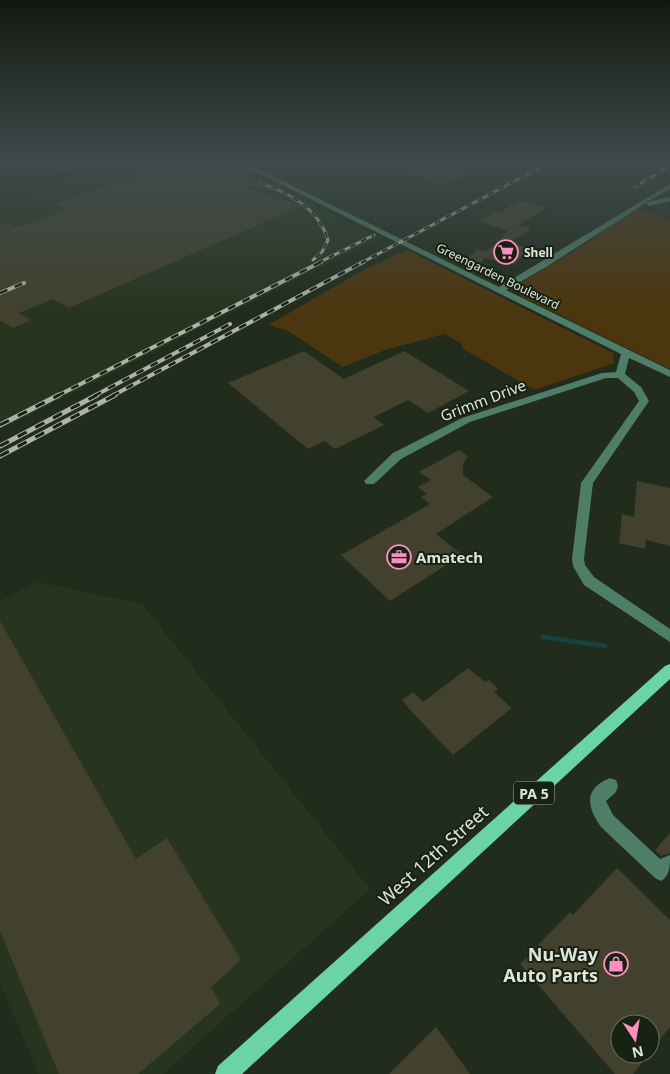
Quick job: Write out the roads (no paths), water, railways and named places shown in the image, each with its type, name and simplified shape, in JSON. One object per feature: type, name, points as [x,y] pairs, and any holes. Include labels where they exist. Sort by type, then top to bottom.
[{"type":"main road","name":"West 12th Street","points":[[226,1074],[670,670]]},
{"type":"street","name":"Greengarden Boulevard","points":[[337,210],[670,374]]},
{"type":"street","points":[[500,290],[578,245],[628,210]]},
{"type":"street","points":[[626,353],[620,375],[635,386],[642,394],[644,401],[587,483],[578,559],[579,566],[589,581],[596,587],[670,636]]},
{"type":"street","name":"Grimm Drive","points":[[370,481],[397,456],[466,420],[605,375],[620,375]]},
{"type":"street","points":[[610,786],[597,798],[600,811],[607,821],[661,872],[668,863]]},
{"type":"waterway","points":[[543,637],[605,646]]},
{"type":"railway","points":[[309,210],[317,219],[328,240],[322,252],[313,260]]},
{"type":"railway","points":[[361,263],[460,210]]},
{"type":"railway","points":[[318,263],[374,235]]},
{"type":"railway","points":[[57,396],[321,262]]},
{"type":"railway","points":[[112,396],[363,262]]},
{"type":"railway","points":[[0,293],[24,283]]},
{"type":"railway","points":[[94,396],[230,324]]},
{"type":"railway","points":[[0,425],[59,395]]},
{"type":"railway","points":[[0,446],[97,395]]},
{"type":"railway","points":[[0,456],[115,395]]},
{"type":"place","name":"Shell","points":[[506,252]]},
{"type":"place","name":"Amatech","points":[[399,557]]},
{"type":"place","name":"Nu-Way Auto Parts","points":[[616,964]]}]
